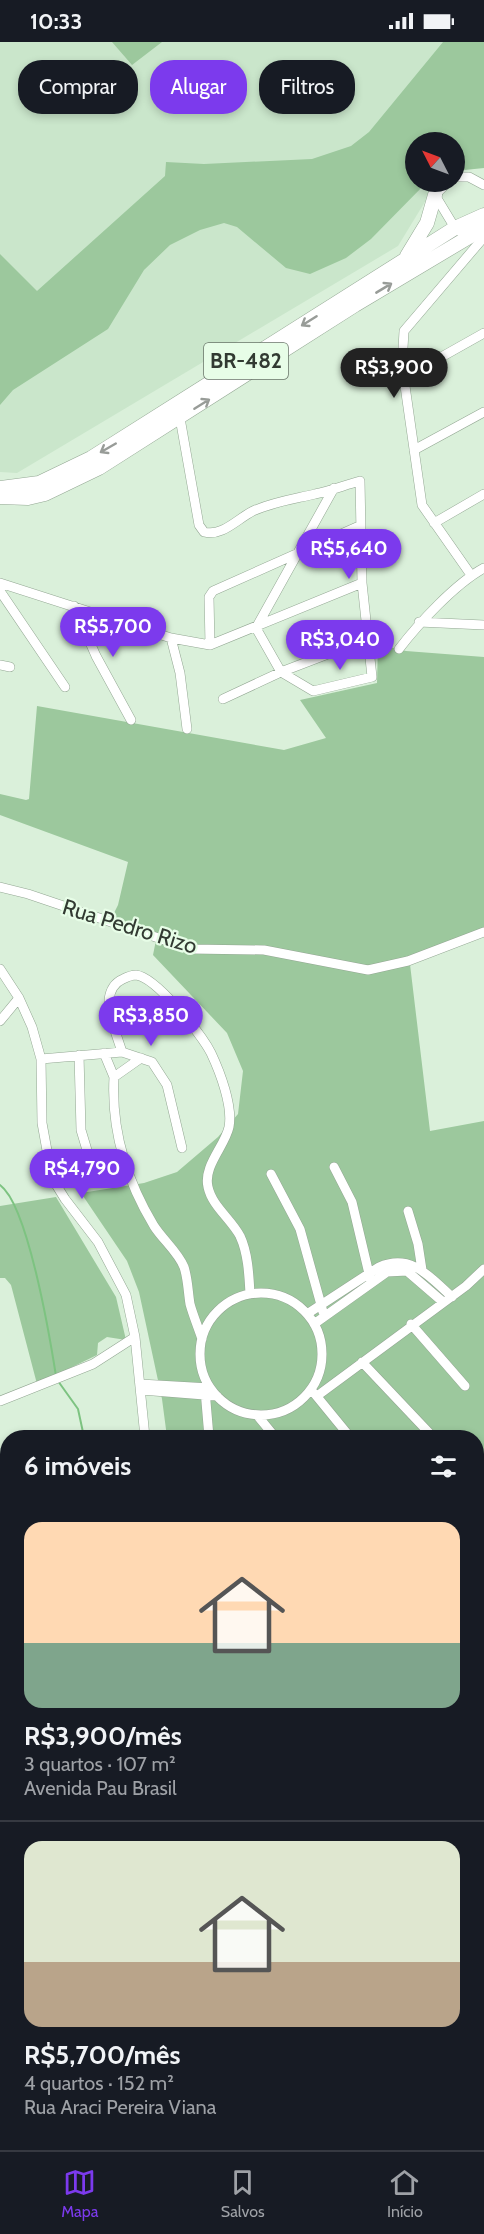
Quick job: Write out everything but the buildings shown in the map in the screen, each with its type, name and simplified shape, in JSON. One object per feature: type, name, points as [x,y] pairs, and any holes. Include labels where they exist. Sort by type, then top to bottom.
[{"type":"highway","points":[[405,260],[427,223],[435,195]]},
{"type":"highway","name":"BR-482","points":[[0,488],[39,483],[64,474],[180,418],[242,371],[364,286],[455,228],[484,215]]},
{"type":"highway","name":"BR-482","points":[[0,497],[28,498],[45,494],[70,483],[242,371],[484,228]]},
{"type":"highway","points":[[354,305],[364,286]]},
{"type":"street","points":[[465,177],[484,185]]},
{"type":"street","points":[[438,192],[435,195],[455,228],[468,237]]},
{"type":"street","points":[[471,575],[422,505],[404,378],[404,331],[484,237]]},
{"type":"street","points":[[404,378],[484,333]]},
{"type":"street","points":[[414,450],[484,412]]},
{"type":"street","points":[[180,418],[199,525],[204,532],[217,534],[251,512],[272,503],[318,494],[360,481],[359,526],[362,583],[372,677],[313,691],[281,672],[256,628]]},
{"type":"street","points":[[256,628],[300,553],[334,488]]},
{"type":"street","points":[[434,523],[484,494]]},
{"type":"street","points":[[210,645],[209,597],[213,591],[359,526]]},
{"type":"street","points":[[399,649],[419,622],[471,575],[484,568]]},
{"type":"street","points":[[0,583],[171,638],[210,645],[362,583]]},
{"type":"street","points":[[0,591],[65,687]]},
{"type":"street","points":[[74,606],[96,656],[131,720]]},
{"type":"street","points":[[419,622],[484,625]]},
{"type":"street","points":[[171,638],[180,673],[187,729]]},
{"type":"street","points":[[223,699],[281,672],[367,639]]},
{"type":"street","points":[[0,665],[10,667]]},
{"type":"street","name":"Rua Pedro Rizo","points":[[0,887],[28,894],[191,949],[264,950],[368,970],[408,961],[484,932]]},
{"type":"street","points":[[0,969],[19,998],[32,1027],[41,1059],[42,1124],[52,1178],[98,1242],[126,1295],[135,1337],[144,1430]]},
{"type":"street","name":"Rua Pedro Rizo","points":[[122,1052],[110,1011],[109,998],[112,988],[118,981],[135,975],[144,977],[163,993],[211,1052],[226,1100],[229,1128],[213,1163],[207,1185],[216,1204],[240,1236],[247,1262],[250,1294]]},
{"type":"street","points":[[0,1021],[19,998]]},
{"type":"street","points":[[41,1059],[122,1052],[152,1062],[160,1071],[166,1085],[182,1148]]},
{"type":"street","points":[[104,1053],[114,1077],[112,1108],[121,1153],[155,1227],[183,1266],[191,1306],[202,1339],[201,1364],[207,1391],[209,1430]]},
{"type":"street","points":[[79,1055],[81,1130],[95,1177]]},
{"type":"street","points":[[114,1077],[141,1058]]},
{"type":"street","points":[[334,1167],[352,1202],[370,1278]]},
{"type":"street","points":[[271,1174],[300,1229],[321,1307],[326,1317]]},
{"type":"street","points":[[408,1211],[418,1244],[422,1270]]},
{"type":"street","points":[[314,1324],[326,1317],[391,1261],[402,1262],[422,1270],[447,1299]]},
{"type":"street","points":[[141,1387],[207,1391],[242,1412],[257,1415],[277,1413],[296,1404],[362,1362],[484,1269]]},
{"type":"street","points":[[307,1314],[370,1278],[387,1272],[407,1272],[447,1299]]},
{"type":"street","points":[[202,1339],[209,1323],[220,1309],[234,1299],[250,1294],[282,1296],[307,1314],[321,1340],[322,1357],[314,1392]]},
{"type":"street","points":[[411,1324],[465,1386]]},
{"type":"street","points":[[0,1401],[93,1364],[135,1337]]},
{"type":"street","points":[[362,1362],[426,1430]]},
{"type":"street","points":[[314,1392],[344,1430]]},
{"type":"street","points":[[257,1415],[269,1430]]},
{"type":"shaded area","points":[[0,42],[484,42],[457,132],[405,132],[405,192],[431,192],[398,246],[17,473],[0,472]]},
{"type":"shaded area","points":[[112,42],[162,42],[138,60],[128,60]]},
{"type":"shaded area","points":[[443,42],[484,42],[484,168],[465,170],[465,132],[405,132],[405,192],[417,192],[371,239],[346,258],[310,274],[286,268],[237,227],[224,223],[200,230],[170,245],[144,270],[108,329],[13,390],[0,405],[0,254],[37,291],[165,176],[166,162],[204,164],[312,159],[351,146],[369,132]]},
{"type":"shaded area","points":[[378,644],[406,651],[484,657],[484,937],[409,956],[430,1131],[484,1121],[484,1430],[166,1430],[162,1399],[139,1292],[127,1261],[81,1193],[144,1183],[177,1172],[218,1137],[238,1114],[243,1071],[227,1033],[153,955],[156,940],[110,921],[118,905],[128,862],[0,815],[0,794],[29,799],[37,706],[284,750],[326,738],[300,700],[377,683]]},
{"type":"shaded area","points":[[56,1197],[116,1297],[126,1340],[107,1337],[98,1343],[97,1355],[37,1384],[11,1285],[5,1278],[0,1278],[0,1206]]},
{"type":"waterway","points":[[0,1185],[10,1197],[20,1218],[28,1244],[43,1304],[56,1376]]},
{"type":"waterway","points":[[58,1381],[78,1409],[82,1430]]}]
